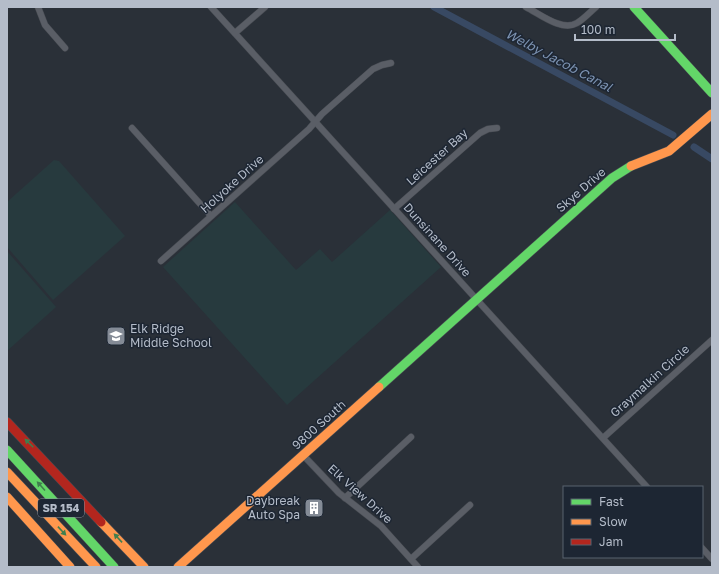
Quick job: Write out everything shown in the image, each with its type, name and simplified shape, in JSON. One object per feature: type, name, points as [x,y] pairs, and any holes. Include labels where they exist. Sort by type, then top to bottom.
[{"type":"main road","points":[[634,7],[712,93]]},
{"type":"main road","name":"Skye Drive","points":[[476,300],[616,174],[636,164],[669,152],[712,114]]},
{"type":"main road","name":"9800 South","points":[[178,567],[476,300]]},
{"type":"main road","points":[[7,422],[144,567]]},
{"type":"main road","name":"SR 154","points":[[7,450],[114,567]]},
{"type":"main road","name":"SR 154","points":[[7,472],[96,567]]},
{"type":"main road","points":[[7,497],[70,567]]},
{"type":"street","points":[[38,7],[45,25],[64,48]]},
{"type":"street","name":"Dunsinane Drive","points":[[211,7],[646,486]]},
{"type":"street","points":[[235,34],[265,7]]},
{"type":"street","points":[[526,7],[557,23],[567,26],[580,22],[596,7]]},
{"type":"street","name":"Holyoke Drive","points":[[161,261],[373,69],[391,63]]},
{"type":"street","points":[[132,128],[212,216]]},
{"type":"street","name":"Leicester Bay","points":[[394,209],[480,133],[488,129],[497,128]]},
{"type":"street","name":"Graymalkin Circle","points":[[603,438],[712,340]]},
{"type":"street","points":[[345,498],[410,437]]},
{"type":"street","name":"Elk View Drive","points":[[303,456],[345,498],[373,518],[418,567]]},
{"type":"street","points":[[411,559],[470,505]]},
{"type":"street","points":[[703,549],[712,559]]},
{"type":"green space","points":[[54,160],[59,161],[125,236],[53,300],[7,247],[7,202]]},
{"type":"green space","points":[[235,202],[296,270],[320,249],[332,262],[390,210],[441,267],[287,405],[163,267]]},
{"type":"green space","points":[[7,251],[56,307],[7,351]]},
{"type":"waterway","name":"Welby Jacob Canal","points":[[434,7],[673,135]]},
{"type":"waterway","name":"Welby Jacob Canal","points":[[694,147],[712,159]]},
{"type":"traffic: fast","points":[[634,7],[712,93]]},
{"type":"traffic: fast","points":[[379,387],[612,178],[631,166]]},
{"type":"traffic: fast","points":[[7,450],[114,567]]},
{"type":"traffic: slow","points":[[631,166],[669,151],[712,114]]},
{"type":"traffic: slow","points":[[178,567],[379,387]]},
{"type":"traffic: slow","points":[[7,472],[96,567]]},
{"type":"traffic: slow","points":[[7,497],[70,567]]},
{"type":"traffic: slow","points":[[101,522],[144,567]]},
{"type":"traffic: jam","points":[[7,422],[101,522]]},
{"type":"place","name":"Elk Ridge Middle School","points":[[116,336]]},
{"type":"place","name":"Daybreak Auto Spa","points":[[314,508]]}]
